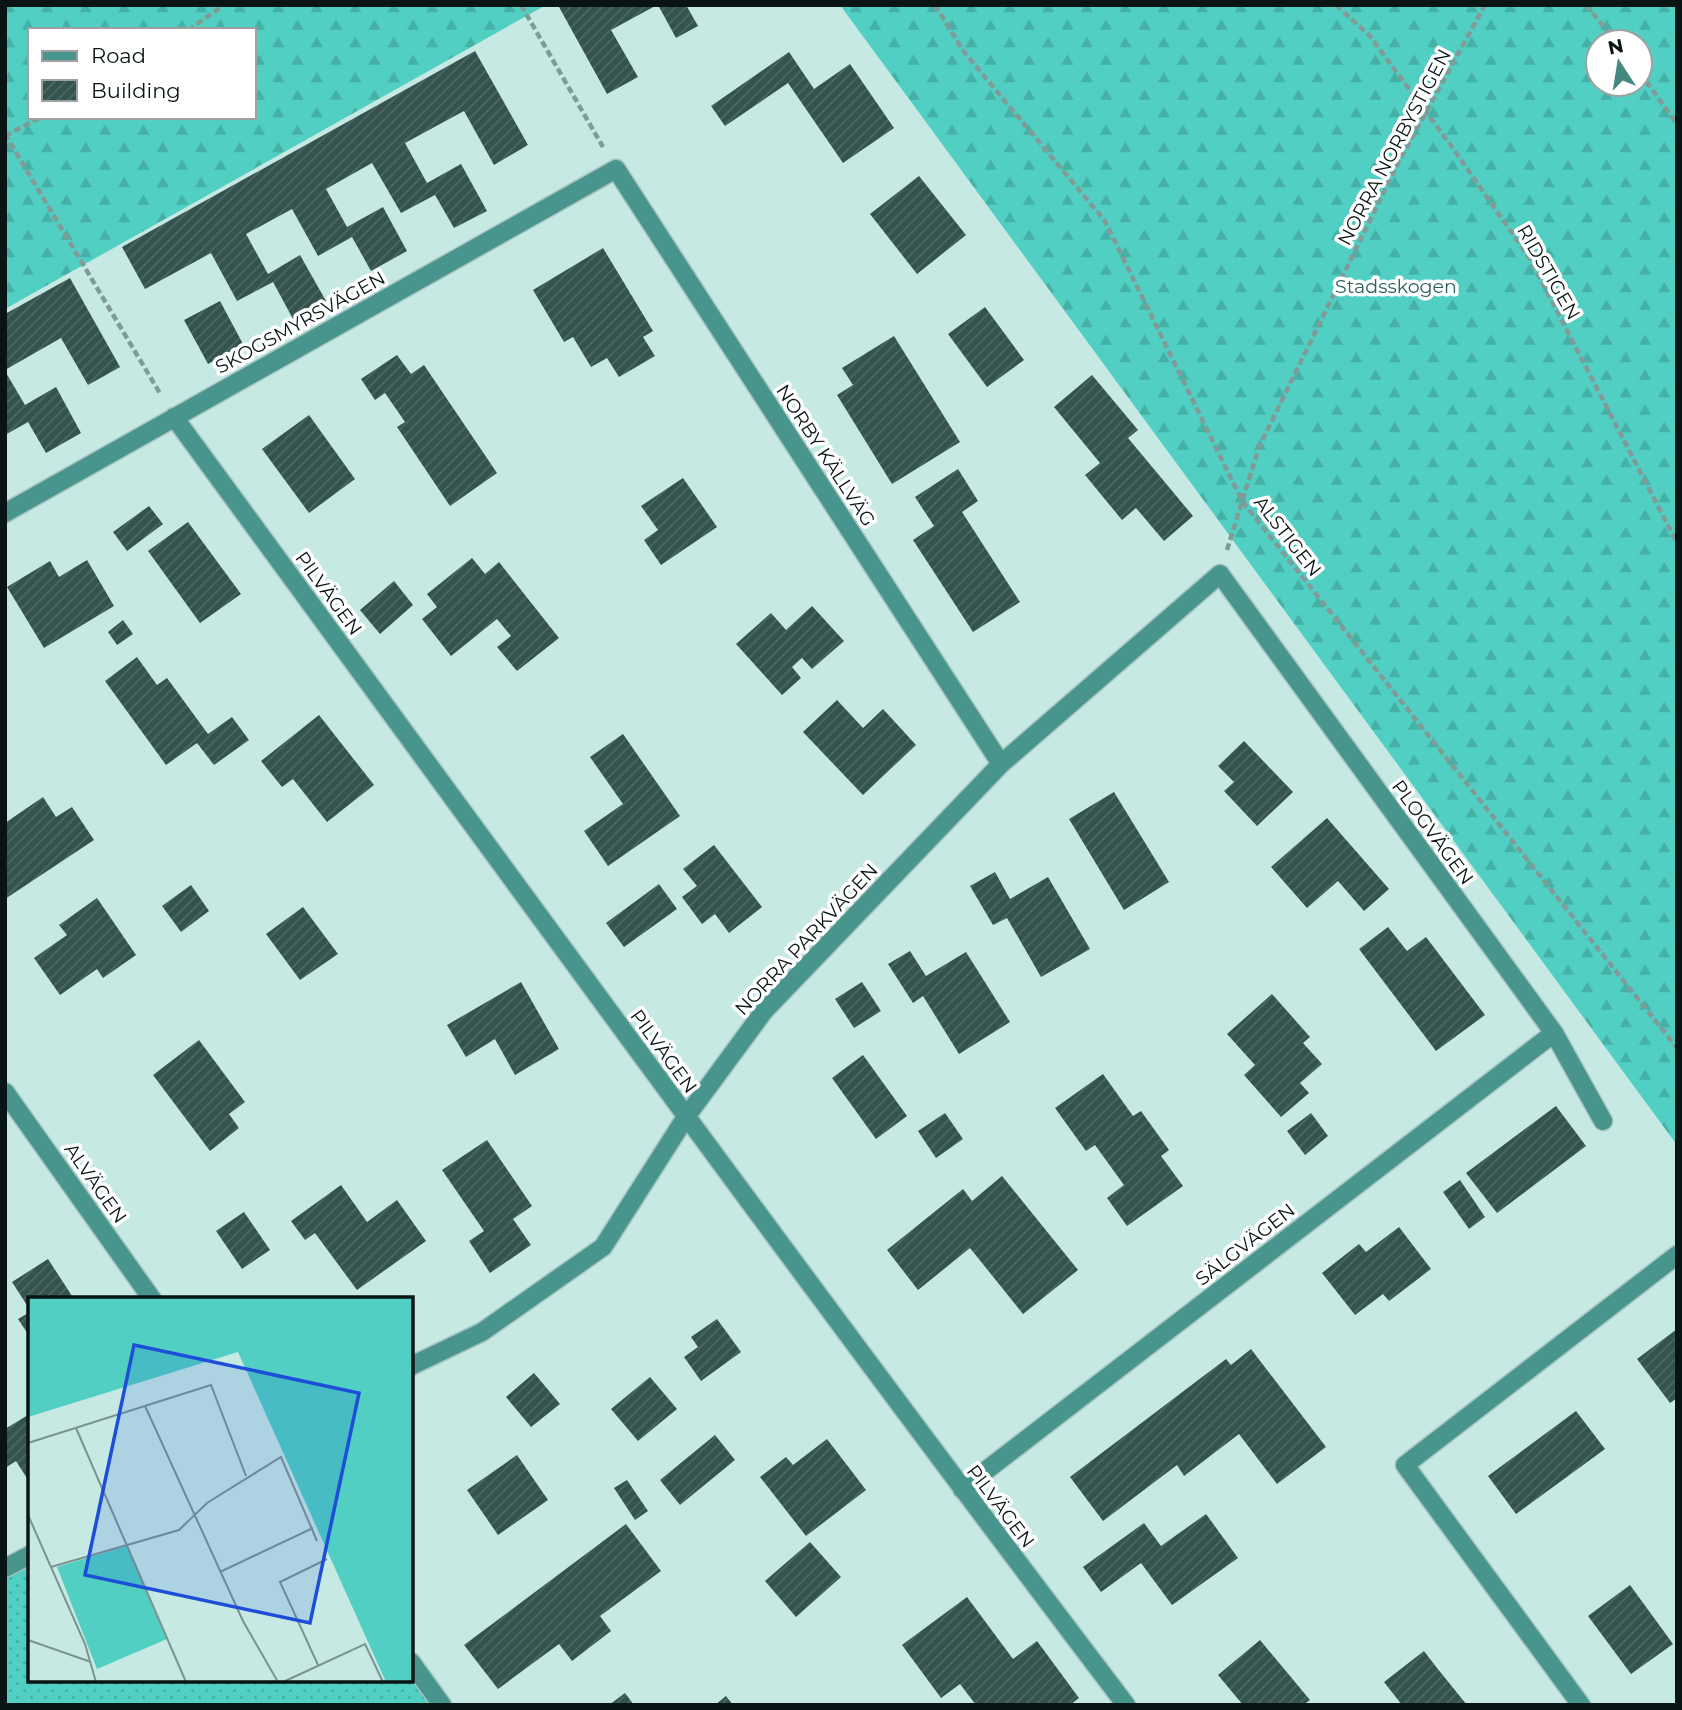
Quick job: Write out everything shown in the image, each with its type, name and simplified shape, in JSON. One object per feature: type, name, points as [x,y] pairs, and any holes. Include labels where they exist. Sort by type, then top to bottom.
[{"type":"street","name":"SKOGSMYRSVÄGEN","points":[[5,513],[616,169]]},
{"type":"street","name":"NORBY KÄLLVÄG","points":[[616,169],[1001,764]]},
{"type":"street","name":"PILVÄGEN","points":[[174,417],[686,1116],[962,1489],[1126,1705]]},
{"type":"street","name":"NORRA PARKVÄGEN","points":[[413,1365],[482,1332],[603,1247],[686,1116],[764,1011],[1001,764],[1220,574]]},
{"type":"street","name":"PLOGVÄGEN","points":[[1220,574],[1554,1033],[1603,1121]]},
{"type":"street","name":"SÄLGVÄGEN","points":[[962,1489],[1554,1033]]},
{"type":"street","name":"ALVÄGEN","points":[[5,1092],[151,1297]]},
{"type":"street","points":[[1581,1705],[1405,1465],[1677,1255]]},
{"type":"street","points":[[5,1568],[28,1556]]},
{"type":"street","points":[[413,1665],[442,1705]]},
{"type":"path","points":[[191,28],[224,5]]},
{"type":"path","points":[[521,5],[616,169]]},
{"type":"path","name":"ALSTIGEN","points":[[935,5],[964,52],[1105,221],[1242,501],[1677,1048]]},
{"type":"path","name":"RIDSTIGEN","points":[[1336,5],[1369,35],[1530,259],[1677,543]]},
{"type":"path","name":"NORRA NORBYSTIGEN","points":[[1220,574],[1259,447],[1398,163],[1485,5]]},
{"type":"path","points":[[1586,5],[1605,28]]},
{"type":"path","points":[[1654,92],[1677,124]]},
{"type":"path","points":[[37,119],[6,135],[174,417]]},
{"type":"green space","points":[[5,5],[546,5],[5,309]]},
{"type":"green space","name":"Stadsskogen","points":[[840,5],[1677,5],[1677,1145]]},
{"type":"green space","points":[[28,1556],[28,1682],[413,1682],[413,1665],[442,1705],[5,1705],[5,1568]]},
{"type":"building","points":[[657,5],[611,30],[638,77],[607,94],[559,7]]},
{"type":"building","points":[[658,5],[686,5],[698,26],[676,38]]},
{"type":"building","points":[[475,51],[528,145],[494,165],[464,111],[405,143],[427,183],[461,164],[487,211],[454,228],[435,195],[401,213],[372,163],[326,189],[347,227],[383,207],[407,251],[371,271],[352,237],[318,256],[292,209],[246,234],[268,274],[300,255],[326,301],[293,319],[273,282],[237,301],[211,253],[145,289],[122,247]]},
{"type":"building","points":[[789,52],[814,89],[850,64],[894,128],[843,163],[788,83],[725,126],[711,106]]},
{"type":"building","points":[[919,176],[966,235],[917,274],[870,214]]},
{"type":"building","points":[[603,248],[653,331],[643,337],[655,356],[619,377],[607,358],[591,367],[573,337],[564,342],[533,290]]},
{"type":"building","points":[[70,278],[120,367],[88,385],[61,338],[5,370],[5,314]]},
{"type":"building","points":[[220,301],[243,344],[208,364],[184,320]]},
{"type":"building","points":[[985,307],[1024,360],[987,387],[948,334]]},
{"type":"building","points":[[894,336],[960,442],[892,484],[837,395],[853,385],[842,368]]},
{"type":"building","points":[[397,355],[411,374],[424,365],[497,473],[450,506],[397,427],[405,422],[385,393],[375,400],[361,379]]},
{"type":"building","points":[[5,371],[25,405],[56,387],[81,433],[46,453],[28,422],[5,435]]},
{"type":"building","points":[[1092,375],[1138,430],[1128,438],[1193,516],[1164,541],[1136,508],[1122,520],[1085,475],[1100,463],[1054,407]]},
{"type":"building","points":[[309,415],[355,479],[309,513],[262,449]]},
{"type":"building","points":[[958,469],[978,501],[962,512],[1020,602],[973,632],[913,540],[934,526],[915,497]]},
{"type":"building","points":[[683,478],[717,527],[661,565],[644,540],[658,530],[641,506]]},
{"type":"building","points":[[149,506],[163,524],[127,551],[113,532]]},
{"type":"building","points":[[188,522],[241,594],[200,623],[148,551]]},
{"type":"building","points":[[472,558],[485,574],[499,562],[559,638],[517,671],[497,647],[511,636],[497,619],[451,656],[422,619],[437,607],[427,594]]},
{"type":"building","points":[[87,560],[114,606],[44,648],[7,587],[50,561],[59,577]]},
{"type":"building","points":[[394,581],[413,605],[380,634],[360,610]]},
{"type":"building","points":[[812,606],[844,641],[812,669],[802,658],[792,667],[801,678],[782,695],[736,644],[771,613],[786,630]]},
{"type":"building","points":[[123,620],[133,634],[117,645],[108,632]]},
{"type":"building","points":[[137,657],[157,685],[167,678],[208,734],[232,717],[249,740],[214,765],[197,743],[166,765],[105,681]]},
{"type":"building","points":[[837,700],[863,728],[883,709],[916,745],[863,795],[803,732]]},
{"type":"building","points":[[319,715],[374,785],[327,822],[293,779],[282,787],[261,761]]},
{"type":"building","points":[[623,734],[680,816],[608,866],[584,831],[623,804],[590,757]]},
{"type":"building","points":[[1244,741],[1293,792],[1257,826],[1224,791],[1234,782],[1218,766]]},
{"type":"building","points":[[1114,792],[1169,882],[1124,910],[1069,819]]},
{"type":"building","points":[[43,797],[56,817],[72,807],[94,840],[5,899],[5,823]]},
{"type":"building","points":[[1327,818],[1389,889],[1364,911],[1338,881],[1307,908],[1271,867]]},
{"type":"building","points":[[714,845],[762,907],[729,933],[715,914],[702,924],[682,897],[697,886],[683,869]]},
{"type":"building","points":[[995,872],[1010,899],[1048,877],[1090,949],[1041,977],[1007,918],[993,925],[970,886]]},
{"type":"building","points":[[659,884],[677,909],[624,947],[606,923]]},
{"type":"building","points":[[191,885],[209,911],[181,932],[162,906]]},
{"type":"building","points":[[97,898],[136,955],[103,978],[97,969],[60,995],[34,958],[67,935],[59,925]]},
{"type":"building","points":[[303,907],[338,954],[300,980],[266,934]]},
{"type":"building","points":[[1388,927],[1407,951],[1426,937],[1485,1015],[1436,1051],[1359,949]]},
{"type":"building","points":[[910,951],[926,976],[966,952],[1010,1022],[959,1054],[923,996],[913,1003],[888,964]]},
{"type":"building","points":[[521,982],[559,1049],[515,1075],[495,1039],[466,1057],[447,1025]]},
{"type":"building","points":[[862,982],[881,1011],[854,1028],[835,999]]},
{"type":"building","points":[[1272,994],[1310,1037],[1303,1043],[1322,1064],[1300,1083],[1309,1093],[1281,1117],[1244,1075],[1255,1065],[1227,1034]]},
{"type":"building","points":[[199,1040],[245,1102],[229,1114],[239,1128],[210,1151],[153,1075]]},
{"type":"building","points":[[863,1055],[907,1116],[876,1139],[832,1078]]},
{"type":"building","points":[[1103,1074],[1133,1116],[1141,1111],[1169,1150],[1161,1156],[1183,1186],[1127,1226],[1107,1198],[1124,1185],[1095,1145],[1086,1151],[1055,1108]]},
{"type":"building","points":[[1556,1106],[1586,1146],[1497,1213],[1466,1173]]},
{"type":"building","points":[[945,1113],[963,1139],[936,1158],[918,1131]]},
{"type":"building","points":[[1311,1113],[1328,1136],[1305,1155],[1287,1131]]},
{"type":"building","points":[[487,1140],[532,1206],[513,1219],[531,1245],[490,1273],[469,1241],[484,1231],[442,1170]]},
{"type":"building","points":[[1002,1176],[1078,1270],[1023,1314],[970,1248],[918,1290],[887,1250],[963,1189],[972,1201]]},
{"type":"building","points":[[1460,1180],[1485,1217],[1469,1229],[1443,1192]]},
{"type":"building","points":[[341,1185],[367,1222],[397,1200],[426,1241],[357,1290],[315,1233],[305,1240],[291,1221]]},
{"type":"building","points":[[244,1212],[270,1250],[242,1269],[216,1231]]},
{"type":"building","points":[[1399,1227],[1431,1269],[1389,1301],[1383,1294],[1355,1315],[1322,1273],[1359,1244],[1366,1252]]},
{"type":"building","points":[[48,1259],[73,1297],[28,1297],[28,1307],[12,1282]]},
{"type":"building","points":[[28,1313],[28,1334],[18,1319]]},
{"type":"building","points":[[717,1319],[741,1352],[701,1381],[684,1357],[698,1347],[691,1337]]},
{"type":"building","points":[[1677,1329],[1677,1398],[1670,1403],[1637,1359]]},
{"type":"building","points":[[1251,1349],[1326,1447],[1277,1484],[1239,1434],[1184,1476],[1177,1465],[1103,1521],[1070,1477],[1226,1359],[1231,1365]]},
{"type":"building","points":[[534,1373],[560,1404],[531,1427],[506,1397]]},
{"type":"building","points":[[650,1377],[677,1409],[638,1441],[611,1409]]},
{"type":"building","points":[[1576,1411],[1605,1449],[1516,1514],[1488,1476]]},
{"type":"building","points":[[28,1415],[28,1480],[16,1461],[5,1468],[5,1429]]},
{"type":"building","points":[[715,1435],[735,1460],[680,1505],[660,1480]]},
{"type":"building","points":[[827,1439],[866,1490],[806,1536],[760,1477],[786,1457],[793,1465]]},
{"type":"building","points":[[517,1455],[548,1500],[498,1535],[467,1490]]},
{"type":"building","points":[[627,1480],[648,1511],[635,1520],[614,1488]]},
{"type":"building","points":[[1206,1514],[1238,1558],[1172,1605],[1141,1563],[1101,1592],[1083,1567],[1144,1523],[1161,1546]]},
{"type":"building","points":[[626,1524],[661,1571],[600,1616],[611,1631],[572,1661],[559,1644],[498,1689],[464,1645]]},
{"type":"building","points":[[810,1542],[841,1577],[796,1617],[765,1581]]},
{"type":"building","points":[[1630,1585],[1673,1644],[1631,1674],[1588,1616]]},
{"type":"building","points":[[967,1597],[1013,1659],[1037,1641],[1079,1698],[1070,1705],[976,1705],[960,1684],[941,1698],[902,1645]]},
{"type":"building","points":[[1260,1640],[1310,1700],[1303,1705],[1243,1705],[1218,1675]]},
{"type":"building","points":[[1424,1651],[1467,1705],[1402,1705],[1384,1682]]},
{"type":"building","points":[[625,1693],[634,1705],[609,1705]]},
{"type":"building","points":[[726,1696],[733,1705],[715,1705]]}]
